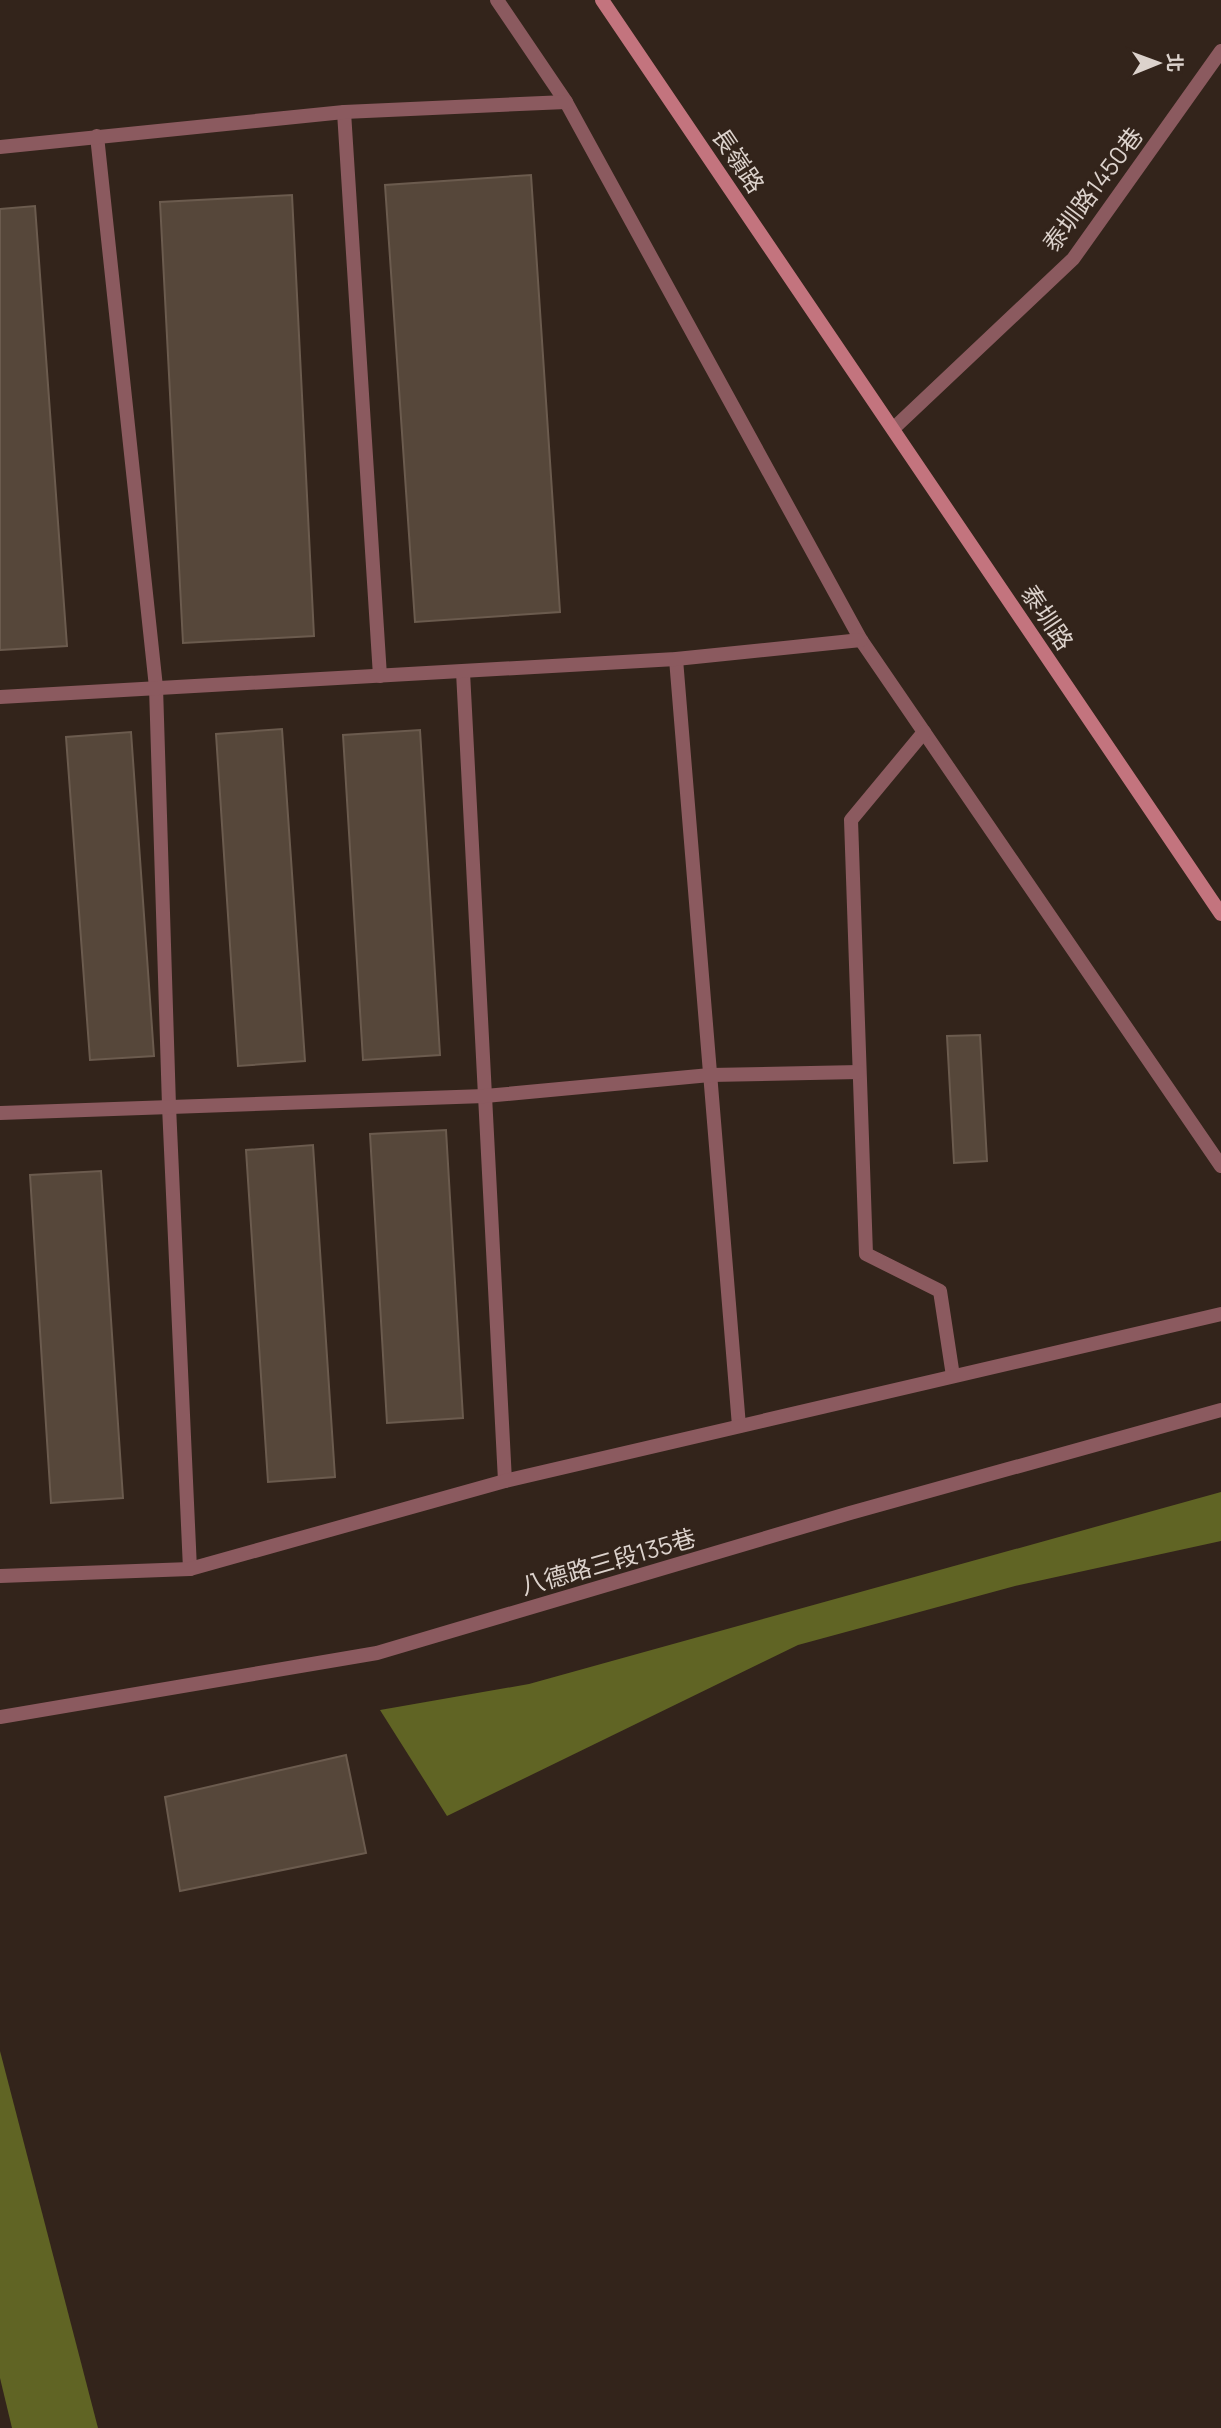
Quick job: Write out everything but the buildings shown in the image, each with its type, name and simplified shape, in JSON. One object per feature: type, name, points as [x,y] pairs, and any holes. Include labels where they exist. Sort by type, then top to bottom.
[{"type":"street","points":[[497,0],[566,102],[861,640],[1221,1166]]},
{"type":"street","name":"長嶺路","points":[[602,0],[837,346]]},
{"type":"street","name":"泰圳路1450巷","points":[[894,428],[1073,259],[1221,51]]},
{"type":"street","points":[[0,147],[344,112],[566,102]]},
{"type":"street","points":[[344,112],[380,676]]},
{"type":"street","points":[[97,136],[156,687],[169,1106],[190,1569]]},
{"type":"street","name":"泰圳路","points":[[837,346],[1221,914]]},
{"type":"street","points":[[0,697],[676,659],[861,640]]},
{"type":"street","points":[[676,659],[738,1426]]},
{"type":"street","points":[[463,671],[505,1481]]},
{"type":"street","points":[[924,732],[851,820],[866,1254],[940,1291],[953,1376]]},
{"type":"street","points":[[0,1113],[485,1096],[710,1075],[859,1072]]},
{"type":"street","points":[[0,1576],[190,1569],[505,1481],[1221,1314]]},
{"type":"street","name":"八德路三段135巷","points":[[0,1717],[377,1653],[850,1513],[1221,1410]]},
{"type":"green space","points":[[1221,1492],[1221,1541],[1015,1586],[798,1645],[447,1816],[380,1710],[529,1684]]},
{"type":"green space","points":[[0,2051],[98,2428],[12,2428],[0,2378]]}]
